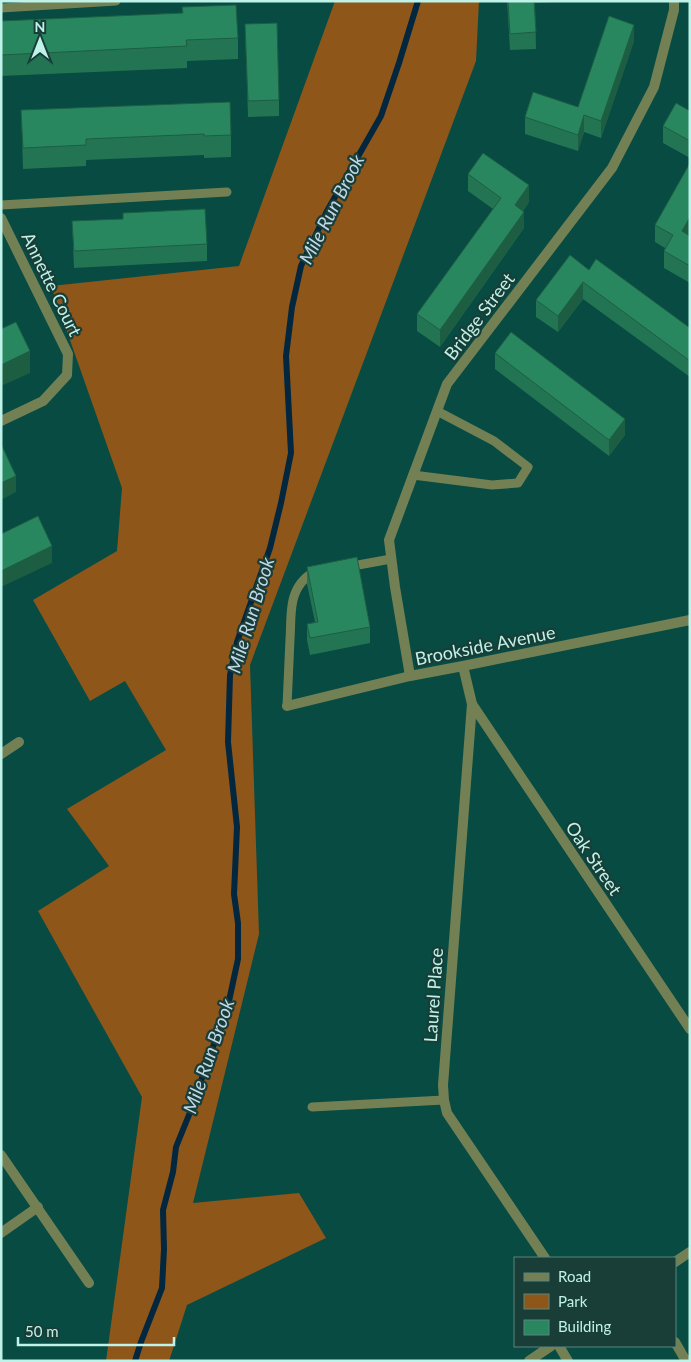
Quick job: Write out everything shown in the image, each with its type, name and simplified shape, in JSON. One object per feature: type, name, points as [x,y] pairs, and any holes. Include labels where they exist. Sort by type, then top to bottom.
[{"type":"street","name":"Bridge Street","points":[[410,676],[389,540],[447,384],[612,168],[654,87],[674,10],[674,1]]},
{"type":"street","name":"Annette Court","points":[[1,218],[68,354],[67,375],[43,401],[1,421]]},
{"type":"street","name":"Brookside Avenue","points":[[287,706],[410,676],[690,620]]},
{"type":"street","points":[[463,666],[472,704]]},
{"type":"street","name":"Oak Street","points":[[472,704],[690,1029]]},
{"type":"street","name":"Laurel Place","points":[[472,704],[443,1085],[444,1100],[447,1113],[544,1257]]},
{"type":"street","points":[[1,754],[19,742]]},
{"type":"street","points":[[1,1155],[89,1282]]},
{"type":"street","points":[[1,1233],[38,1207]]},
{"type":"street","points":[[676,1261],[690,1252]]},
{"type":"street","points":[[676,1344],[686,1361]]},
{"type":"street","points":[[529,1361],[550,1347]]},
{"type":"street","points":[[560,1347],[568,1361]]},
{"type":"lane","points":[[1,8],[116,1]]},
{"type":"lane","points":[[1,205],[227,192]]},
{"type":"lane","points":[[413,475],[492,485],[518,483],[528,467],[494,441],[437,411]]},
{"type":"lane","points":[[287,706],[293,600],[303,580],[312,573],[391,559]]},
{"type":"lane","points":[[312,1107],[444,1100]]},
{"type":"green space","points":[[335,1],[479,1],[476,61],[250,665],[259,934],[193,1203],[299,1193],[326,1238],[187,1305],[169,1361],[106,1361],[142,1097],[38,911],[109,866],[67,809],[166,750],[125,681],[90,701],[33,600],[117,551],[122,488],[51,286],[239,266]]},
{"type":"building","points":[[508,1],[534,1],[536,32],[510,34]]},
{"type":"building","points":[[236,5],[238,38],[186,40],[187,46],[1,55],[1,21],[183,13],[182,7]]},
{"type":"building","points":[[609,16],[634,25],[601,121],[584,115],[578,135],[525,117],[533,92],[578,107]]},
{"type":"building","points":[[277,23],[279,100],[248,101],[245,24]]},
{"type":"building","points":[[230,102],[231,135],[204,136],[204,134],[86,139],[86,145],[23,148],[21,110]]},
{"type":"building","points":[[676,103],[690,111],[690,141],[663,126]]},
{"type":"building","points":[[483,153],[529,185],[515,205],[524,212],[440,330],[417,314],[501,198],[468,174]]},
{"type":"building","points":[[690,163],[690,217],[682,231],[690,236],[690,266],[664,251],[673,235],[655,225]]},
{"type":"building","points":[[205,209],[207,244],[74,251],[72,221],[123,219],[123,213]]},
{"type":"building","points":[[570,255],[589,270],[596,259],[690,328],[690,361],[583,282],[558,316],[536,300]]},
{"type":"building","points":[[16,322],[30,351],[1,365],[1,329]]},
{"type":"building","points":[[511,332],[625,419],[609,440],[495,353]]},
{"type":"building","points":[[1,447],[16,476],[1,483]]},
{"type":"building","points":[[38,516],[52,546],[1,571],[1,534]]},
{"type":"building","points":[[357,557],[370,627],[310,638],[307,624],[318,622],[307,567]]},
{"type":"waterway","name":"Mile Run Brook","points":[[135,1361],[162,1288],[163,1210],[173,1172],[176,1147],[226,1015],[238,959],[238,923],[234,894],[237,827],[228,742],[230,675],[237,642],[270,548],[291,453],[286,356],[292,307],[301,266],[327,211],[381,116],[418,1]]}]
